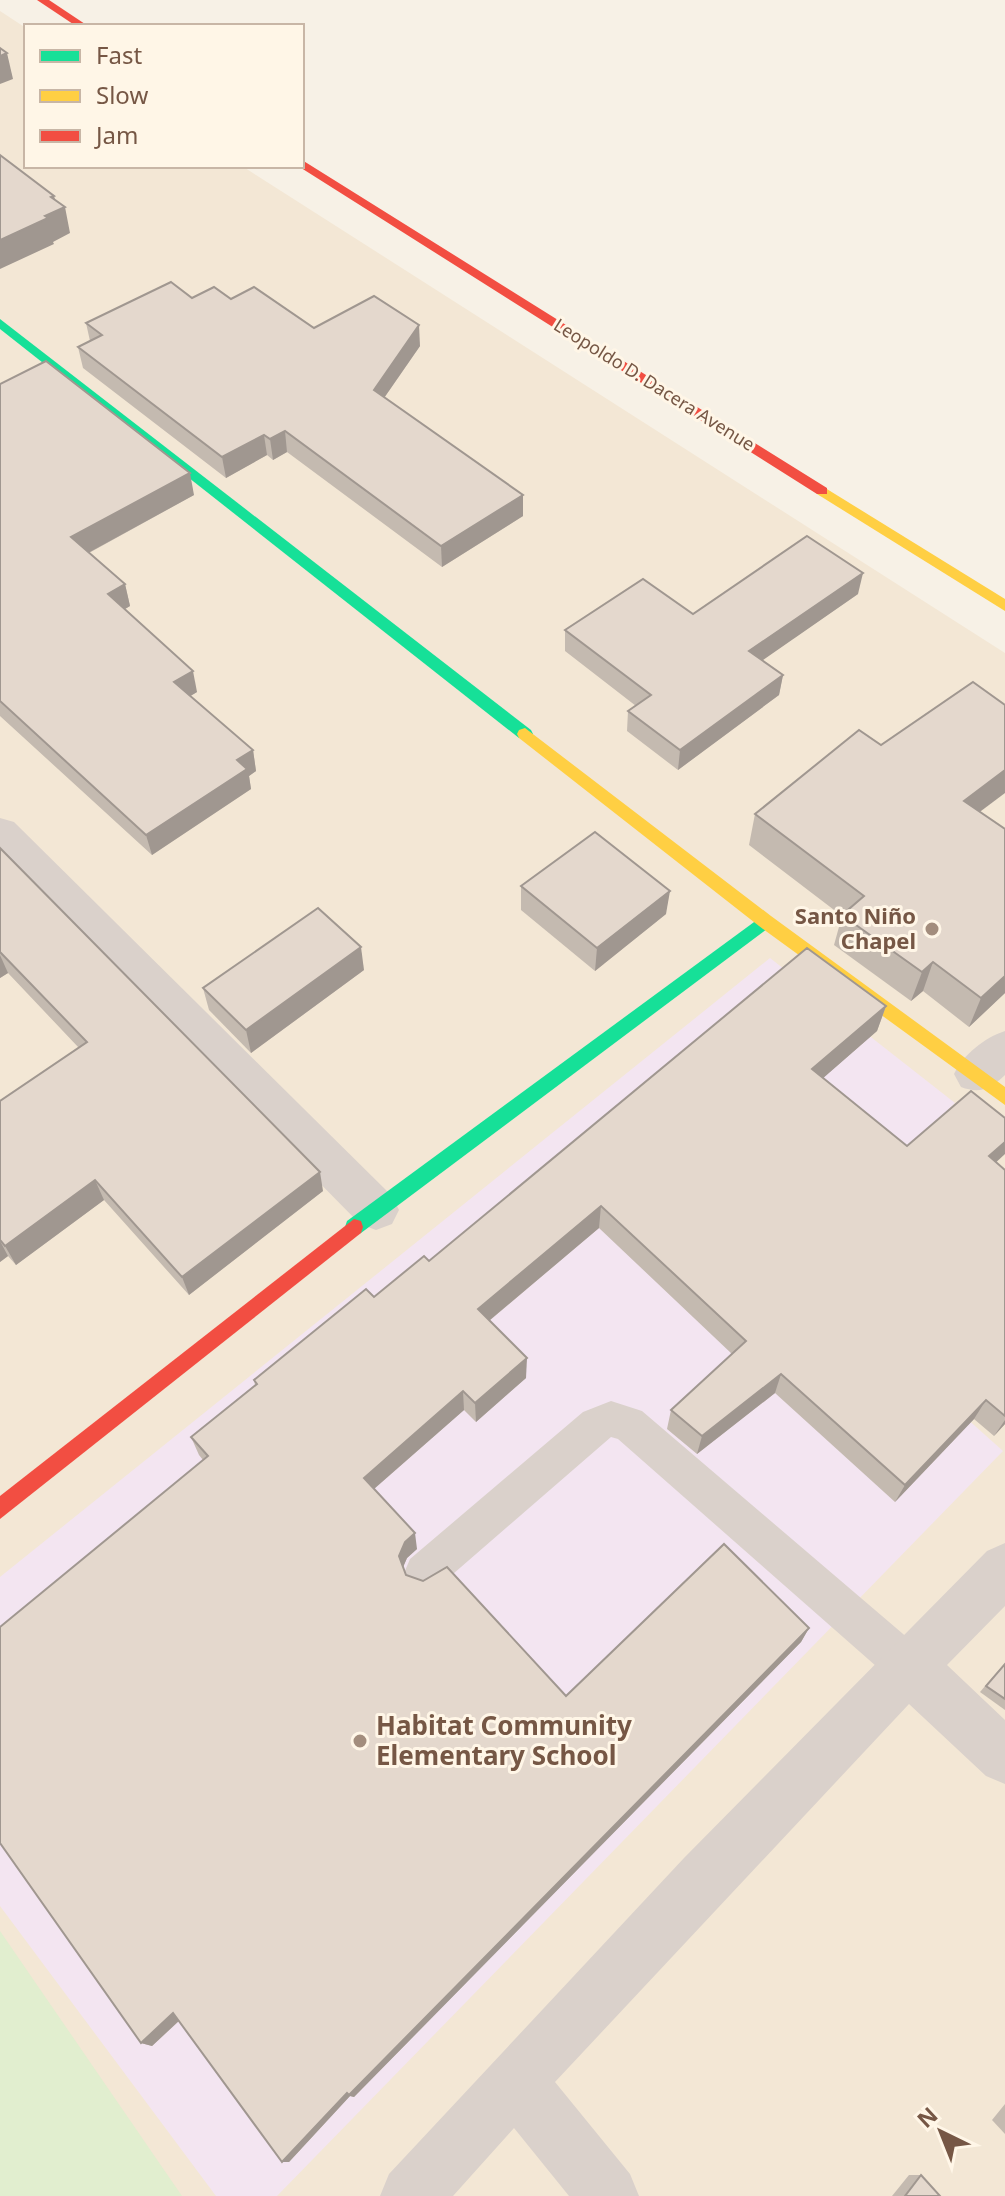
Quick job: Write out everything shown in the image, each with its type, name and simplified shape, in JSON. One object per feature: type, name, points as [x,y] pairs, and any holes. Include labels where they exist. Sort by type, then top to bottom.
[{"type":"street","points":[[42,0],[80,24]]},
{"type":"street","name":"Leopoldo D. Dacera Avenue","points":[[304,165],[1005,606]]},
{"type":"street","points":[[0,323],[765,921],[995,1073]]},
{"type":"street","points":[[0,833],[376,1210]]},
{"type":"street","points":[[0,1509],[376,1210],[765,921]]},
{"type":"street","points":[[411,2196],[515,2081],[908,1666],[1005,1569]]},
{"type":"street","points":[[908,1666],[1005,1757]]},
{"type":"street","points":[[515,2081],[608,2196]]},
{"type":"lane","points":[[424,1573],[596,1425],[611,1419],[629,1424],[664,1452],[908,1666]]},
{"type":"shaded area","points":[[0,11],[24,27],[24,168],[245,168],[1005,653],[1005,2196],[0,2196]]},
{"type":"shaded area","name":"Habitat Community Elementary School","points":[[770,958],[955,1103],[793,1263],[1003,1451],[277,2196],[216,2196],[0,1906],[0,1577]]},
{"type":"green space","points":[[0,1931],[182,2196],[0,2196]]},
{"type":"building","points":[[0,155],[65,207],[0,240]]},
{"type":"building","points":[[171,282],[192,298],[214,287],[231,299],[254,287],[314,328],[374,296],[419,325],[374,390],[523,495],[441,546],[285,431],[270,439],[264,435],[222,457],[78,347],[102,335],[86,323]]},
{"type":"building","points":[[46,361],[190,473],[71,537],[125,584],[108,594],[193,671],[174,682],[253,750],[237,760],[247,769],[146,835],[0,701],[0,384]]},
{"type":"building","points":[[807,536],[863,573],[749,651],[783,675],[680,750],[628,711],[651,695],[565,630],[643,579],[693,614]]},
{"type":"building","name":"Santo Niño Chapel","points":[[973,682],[1005,705],[1005,770],[964,801],[1005,829],[1005,976],[981,998],[933,962],[922,972],[842,915],[864,896],[755,814],[859,730],[881,745]]},
{"type":"building","points":[[595,832],[670,891],[597,948],[521,886]]},
{"type":"building","points":[[0,848],[320,1172],[182,1277],[95,1180],[5,1246],[0,1240],[0,1101],[87,1042],[0,952]]},
{"type":"building","points":[[318,908],[361,947],[246,1030],[203,988]]},
{"type":"building","name":"Habitat Community Elementary School","points":[[807,948],[886,1006],[812,1069],[907,1146],[971,1091],[1005,1118],[1005,1142],[989,1156],[1005,1170],[1005,1416],[986,1400],[905,1485],[781,1374],[702,1436],[671,1410],[746,1341],[601,1206],[478,1309],[527,1358],[475,1403],[463,1391],[364,1478],[415,1533],[405,1542],[399,1556],[406,1575],[423,1581],[447,1567],[566,1696],[724,1544],[809,1628],[282,2162],[173,2013],[141,2043],[0,1843],[0,1627],[208,1456],[191,1437],[257,1384],[254,1380],[366,1289],[374,1297],[424,1256],[429,1261]]},
{"type":"building","points":[[1005,1664],[1005,1699],[986,1686]]},
{"type":"building","points":[[921,2175],[940,2196],[905,2196]]},
{"type":"traffic: fast","points":[[0,323],[525,734]]},
{"type":"traffic: fast","points":[[354,1227],[765,921]]},
{"type":"traffic: slow","points":[[822,491],[1005,606]]},
{"type":"traffic: slow","points":[[525,734],[765,921],[1005,1097]]},
{"type":"traffic: jam","points":[[42,0],[80,24]]},
{"type":"traffic: jam","points":[[304,165],[822,491]]},
{"type":"traffic: jam","points":[[0,1509],[354,1227]]},
{"type":"place","name":"Santo Niño Chapel","points":[[932,929]]},
{"type":"place","name":"Habitat Community Elementary School","points":[[360,1741]]}]
